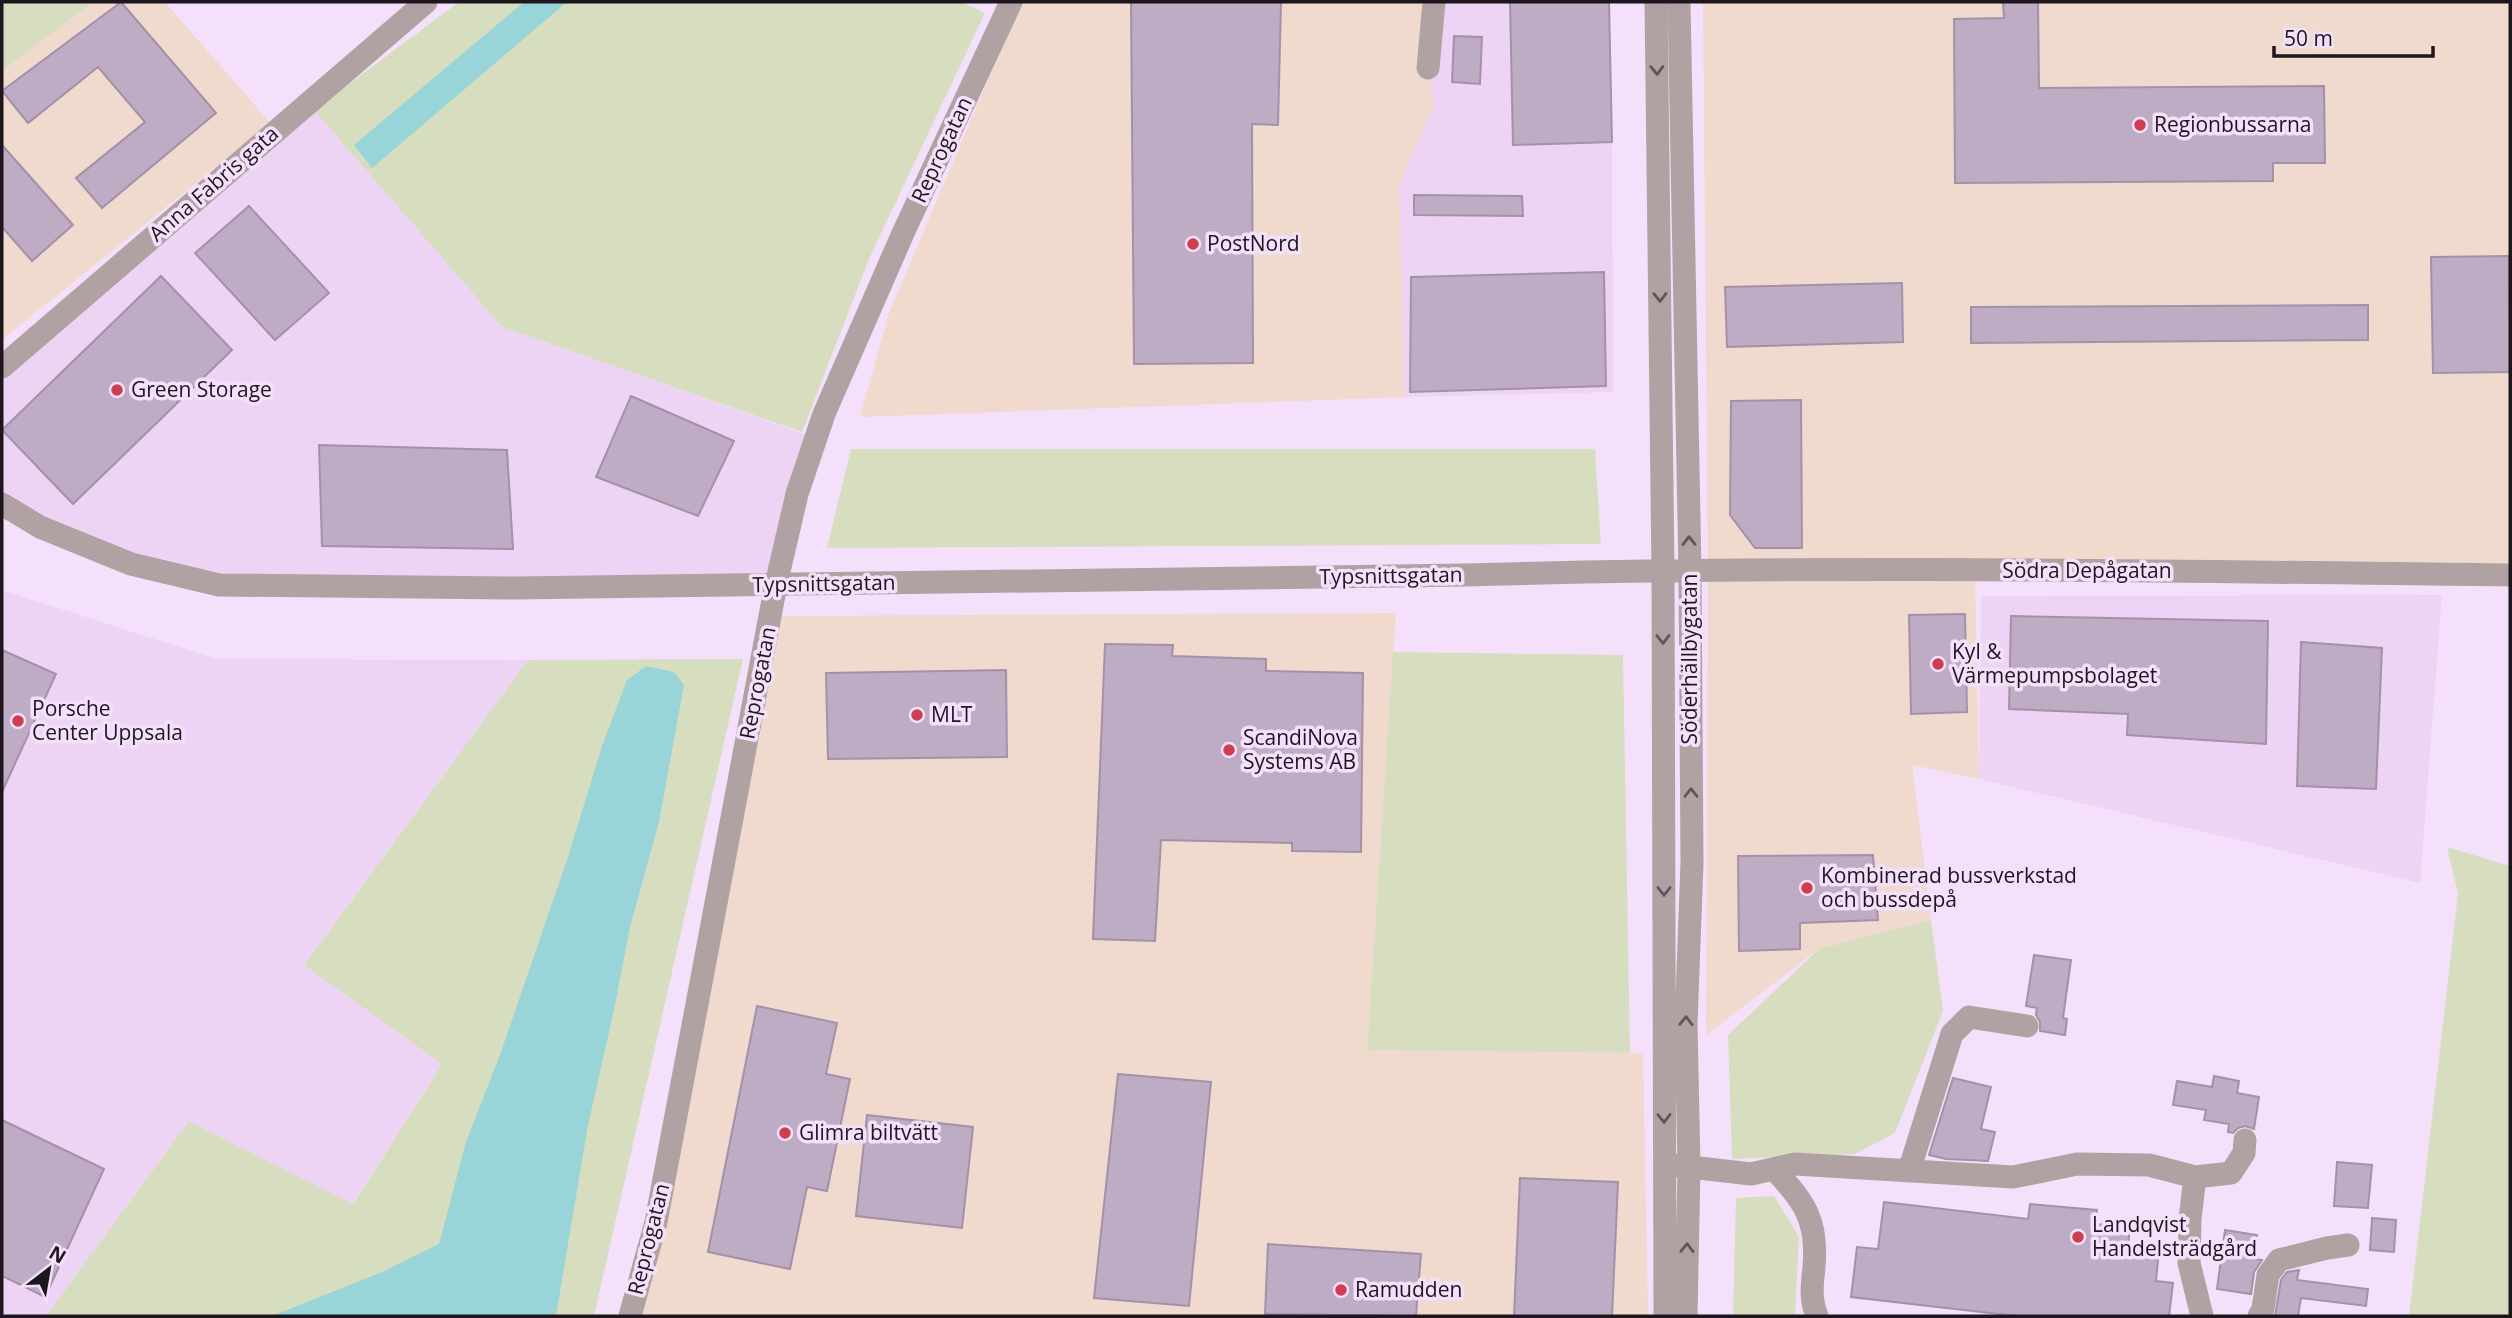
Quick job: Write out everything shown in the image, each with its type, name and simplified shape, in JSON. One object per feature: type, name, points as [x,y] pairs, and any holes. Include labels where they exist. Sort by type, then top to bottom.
[{"type":"street","name":"Anna Fabris gata","points":[[2,367],[426,2]]},
{"type":"street","name":"Reprogatan","points":[[630,1316],[656,1222],[776,584],[797,494],[824,414],[904,231],[1011,2]]},
{"type":"street","points":[[1428,68],[1434,2]]},
{"type":"street","name":"Söderhällbygatan","points":[[1656,2],[1663,570],[1665,1316]]},
{"type":"street","name":"Söderhällbygatan","points":[[1679,2],[1690,571],[1692,863],[1686,1024],[1689,1167],[1686,1316]]},
{"type":"street","name":"Typsnittsgatan","points":[[2,504],[40,527],[131,564],[219,585],[515,589],[1663,570]]},
{"type":"street","name":"Södra Depågatan","points":[[1663,570],[2037,570],[2510,575]]},
{"type":"street","points":[[1909,1171],[1952,1034],[1969,1017],[2027,1026]]},
{"type":"street","points":[[1665,1163],[1751,1174],[1795,1164],[2013,1177],[2077,1164],[2149,1165],[2195,1177],[2231,1172],[2244,1153],[2245,1140]]},
{"type":"street","points":[[1774,1169],[1788,1184],[1812,1220],[1815,1249],[1811,1301],[1817,1316]]},
{"type":"street","points":[[2195,1177],[2189,1263],[2202,1316]]},
{"type":"street","points":[[2259,1316],[2263,1309],[2268,1275],[2279,1260],[2348,1245]]},
{"type":"shaded area","points":[[2,2],[93,2],[2,71]]},
{"type":"shaded area","points":[[93,2],[165,2],[270,123],[2,340],[2,71]]},
{"type":"shaded area","points":[[459,2],[961,2],[985,13],[869,259],[802,432],[502,327],[314,110]]},
{"type":"shaded area","points":[[524,2],[567,2],[372,168],[354,145]]},
{"type":"shaded area","points":[[1021,2],[1434,2],[1428,68],[1434,105],[1399,185],[1405,397],[860,417],[889,313]]},
{"type":"shaded area","points":[[1434,2],[1609,2],[1613,392],[1405,397],[1399,185],[1434,105],[1428,68]]},
{"type":"shaded area","points":[[1703,2],[2510,2],[2510,576],[1975,573],[1979,779],[1912,765],[1931,920],[1819,949],[1706,1035],[1708,571]]},
{"type":"shaded area","points":[[314,110],[502,327],[816,438],[776,584],[219,585],[2,504],[2,367]]},
{"type":"shaded area","points":[[851,449],[1595,449],[1601,544],[827,548]]},
{"type":"shaded area","points":[[2,590],[217,659],[528,660],[304,964],[442,1064],[352,1204],[189,1121],[46,1316],[2,1316]]},
{"type":"shaded area","points":[[2442,595],[2420,883],[1979,779],[1981,596]]},
{"type":"shaded area","points":[[1396,613],[1367,1050],[1643,1053],[1648,1316],[630,1316],[770,616]]},
{"type":"shaded area","points":[[1393,652],[1623,655],[1630,1053],[1367,1050]]},
{"type":"shaded area","points":[[743,659],[594,1316],[46,1316],[189,1121],[353,1204],[442,1064],[304,965],[528,660]]},
{"type":"shaded area","points":[[646,666],[674,672],[684,685],[659,822],[630,927],[588,1125],[556,1316],[272,1316],[382,1272],[439,1244],[466,1142],[501,1052],[568,857],[602,746],[627,680]]},
{"type":"shaded area","points":[[2447,847],[2510,866],[2510,1316],[2409,1316],[2458,894]]},
{"type":"shaded area","points":[[1931,920],[1943,1011],[1895,1133],[1855,1154],[1732,1159],[1728,1035],[1819,949]]},
{"type":"shaded area","points":[[1774,1196],[1799,1237],[1795,1316],[1733,1316],[1736,1198]]},
{"type":"building","points":[[121,2],[216,113],[102,208],[76,178],[145,122],[98,67],[28,123],[2,91]]},
{"type":"building","name":"PostNord","points":[[1131,2],[1281,2],[1278,125],[1252,124],[1253,363],[1134,364]]},
{"type":"building","points":[[1510,2],[1609,2],[1612,142],[1513,145]]},
{"type":"building","name":"Regionbussarna","points":[[2003,2],[2038,2],[2039,88],[2324,86],[2325,163],[2273,163],[2273,181],[1955,183],[1954,19],[2004,18]]},
{"type":"building","points":[[1454,36],[1482,37],[1480,84],[1452,82]]},
{"type":"building","points":[[2,145],[73,225],[32,261],[2,227]]},
{"type":"building","points":[[1414,195],[1522,196],[1523,216],[1414,215]]},
{"type":"building","points":[[249,206],[329,293],[275,340],[195,253]]},
{"type":"building","points":[[2509,256],[2510,372],[2433,373],[2431,257]]},
{"type":"building","points":[[1604,272],[1606,386],[1410,392],[1411,277]]},
{"type":"building","name":"Green Storage","points":[[161,276],[232,350],[73,504],[2,430]]},
{"type":"building","points":[[1902,283],[1903,342],[1727,347],[1725,287]]},
{"type":"building","points":[[2368,305],[2368,340],[1971,343],[1971,307]]},
{"type":"building","points":[[631,396],[734,441],[698,516],[596,477]]},
{"type":"building","points":[[1801,400],[1802,548],[1755,548],[1730,515],[1731,401]]},
{"type":"building","points":[[319,445],[507,450],[513,549],[322,546]]},
{"type":"building","name":"Kyl & Värmepumpsbolaget","points":[[1965,614],[1967,712],[1911,714],[1909,615]]},
{"type":"building","points":[[2011,616],[2268,621],[2266,744],[2127,735],[2128,714],[2009,709]]},
{"type":"building","points":[[2301,642],[2382,648],[2376,789],[2297,786]]},
{"type":"building","points":[[1105,644],[1173,645],[1172,656],[1266,659],[1266,671],[1363,673],[1361,852],[1292,851],[1292,843],[1161,840],[1155,941],[1093,939]]},
{"type":"building","name":"Porsche Center Uppsala","points":[[2,650],[56,674],[2,792]]},
{"type":"building","name":"MLT","points":[[1006,670],[1007,757],[828,759],[826,673]]},
{"type":"building","name":"Kombinerad bussverkstad och bussdepå","points":[[1873,855],[1878,920],[1800,923],[1800,949],[1739,951],[1738,856]]},
{"type":"building","points":[[2034,955],[2071,960],[2063,1018],[2067,1019],[2065,1035],[2040,1031],[2037,1008],[2026,1006]]},
{"type":"building","name":"Glimra biltvätt","points":[[757,1006],[837,1023],[826,1074],[850,1079],[827,1191],[807,1187],[790,1269],[708,1252]]},
{"type":"building","points":[[1118,1074],[1211,1082],[1189,1306],[1094,1298]]},
{"type":"building","points":[[2214,1076],[2239,1081],[2237,1093],[2259,1097],[2254,1129],[2245,1126],[2233,1133],[2228,1132],[2229,1124],[2204,1120],[2206,1110],[2173,1105],[2177,1081],[2212,1087]]},
{"type":"building","points":[[1953,1078],[1991,1087],[1981,1129],[1995,1132],[1988,1161],[1946,1159],[1929,1155]]},
{"type":"building","points":[[867,1115],[973,1127],[962,1228],[856,1216]]},
{"type":"building","points":[[2,1120],[104,1169],[45,1297],[2,1276]]},
{"type":"building","points":[[2337,1162],[2372,1165],[2368,1208],[2334,1206]]},
{"type":"building","points":[[1520,1178],[1618,1182],[1612,1316],[1514,1316]]},
{"type":"building","points":[[1884,1202],[2028,1219],[2030,1204],[2097,1210],[2096,1224],[2130,1227],[2128,1246],[2159,1249],[2156,1281],[2173,1283],[2169,1316],[2016,1316],[1851,1297],[1857,1247],[1878,1249]]},
{"type":"building","points":[[2372,1218],[2396,1220],[2394,1252],[2370,1250]]},
{"type":"building","points":[[2225,1230],[2257,1235],[2254,1259],[2262,1260],[2254,1272],[2251,1294],[2217,1289]]},
{"type":"building","points":[[1268,1244],[1421,1254],[1416,1316],[1265,1314]]},
{"type":"building","points":[[2299,1270],[2297,1280],[2368,1289],[2366,1306],[2301,1298],[2298,1316],[2275,1316],[2281,1280],[2287,1272]]},
{"type":"place","name":"Regionbussarna","points":[[2140,125]]},
{"type":"place","name":"PostNord","points":[[1193,244]]},
{"type":"place","name":"Green Storage","points":[[117,390]]},
{"type":"place","name":"Kyl & Värmepumpsbolaget","points":[[1938,664]]},
{"type":"place","name":"MLT","points":[[917,715]]},
{"type":"place","name":"Porsche Center Uppsala","points":[[18,721]]},
{"type":"place","name":"ScandiNova Systems AB","points":[[1229,750]]},
{"type":"place","name":"Kombinerad bussverkstad och bussdepå","points":[[1807,888]]},
{"type":"place","name":"Glimra biltvätt","points":[[785,1133]]},
{"type":"place","name":"Landqvist Handelsträdgård","points":[[2078,1237]]},
{"type":"place","name":"Ramudden","points":[[1341,1290]]}]
